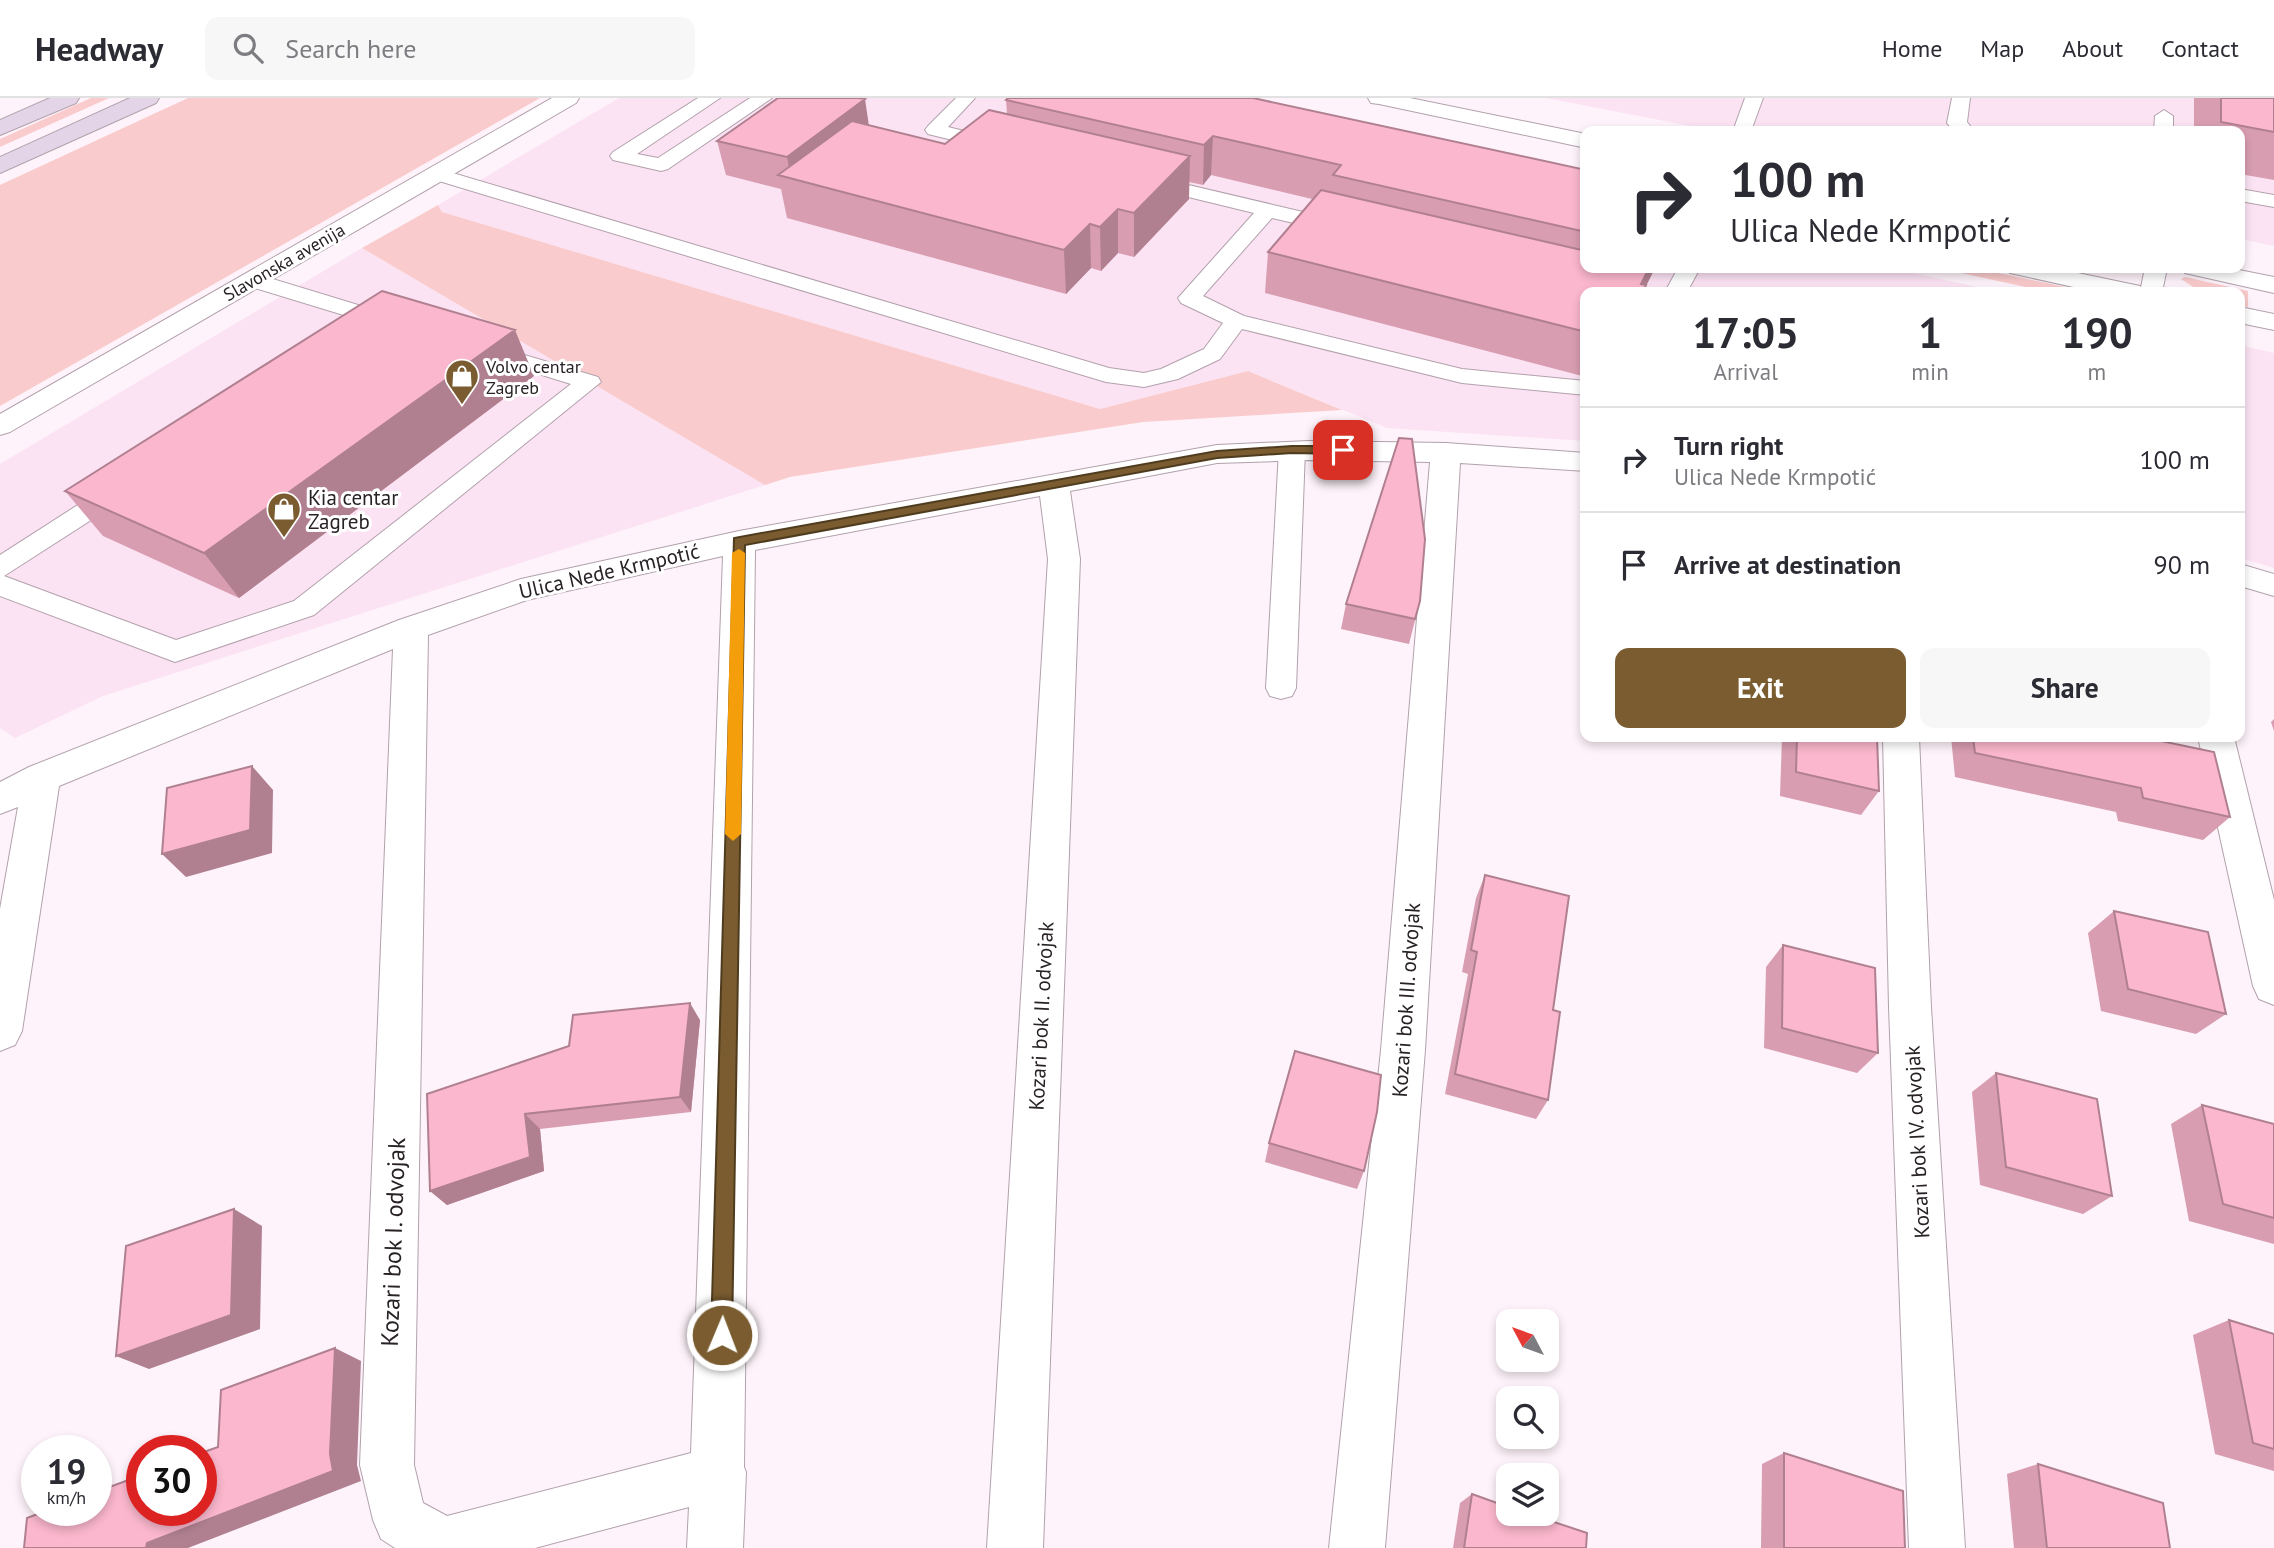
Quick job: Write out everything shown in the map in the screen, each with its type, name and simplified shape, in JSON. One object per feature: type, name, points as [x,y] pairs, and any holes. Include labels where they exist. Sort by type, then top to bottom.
[{"type":"main road","points":[[0,128],[68,98]]},
{"type":"main road","points":[[0,166],[148,98]]},
{"type":"street","name":"Slavonska avenija","points":[[0,426],[568,98]]},
{"type":"street","points":[[1380,98],[1580,140]]},
{"type":"street","points":[[2043,273],[2108,287]]},
{"type":"street","points":[[2218,273],[2274,285]]},
{"type":"street","points":[[2245,316],[2274,322]]},
{"type":"street","name":"Ulica Nede Krmpotić","points":[[0,799],[42,777],[411,628],[521,590],[739,541],[1217,454],[1292,450],[1446,452],[1580,462]]},
{"type":"street","name":"Kozari bok III. odvojak","points":[[1357,1548],[1403,1050],[1446,452]]},
{"type":"street","name":"Kozari bok II. odvojak","points":[[1015,1548],[1064,559],[1054,484]]},
{"type":"street","points":[[715,1548],[719,1472],[739,541]]},
{"type":"street","points":[[2245,576],[2274,585]]},
{"type":"street","name":"Kozari bok I. odvojak","points":[[411,628],[387,1465],[400,1520],[443,1545],[719,1472]]},
{"type":"street","name":"Kozari bok IV. odvojak","points":[[1901,742],[1910,1007],[1937,1548]]},
{"type":"street","points":[[2217,742],[2274,986]]},
{"type":"street","points":[[0,1031],[42,777]]},
{"type":"lane","points":[[711,98],[620,156],[661,164],[763,98]]},
{"type":"lane","points":[[966,98],[935,130],[1015,149]]},
{"type":"lane","points":[[1744,126],[1754,98]]},
{"type":"lane","points":[[1960,126],[1957,123],[1961,98]]},
{"type":"lane","points":[[436,174],[1106,375],[1144,380],[1170,374],[1212,355],[1237,321]]},
{"type":"lane","points":[[1121,175],[1360,233]]},
{"type":"lane","points":[[2245,196],[2274,201]]},
{"type":"lane","points":[[1266,211],[1189,298],[1237,321],[1462,376],[1580,387]]},
{"type":"lane","points":[[253,280],[419,331]]},
{"type":"lane","points":[[358,334],[381,319]]},
{"type":"lane","points":[[0,585],[175,651],[304,608],[589,382],[458,342]]},
{"type":"lane","points":[[1281,688],[1292,450]]},
{"type":"lane","points":[[0,568],[138,478]]},
{"type":"shaded area","points":[[91,98],[109,98],[0,147],[0,139]]},
{"type":"shaded area","points":[[188,98],[540,98],[0,406],[0,185]]},
{"type":"shaded area","points":[[619,98],[1130,98],[1580,266],[1580,273],[1913,273],[1977,287],[1580,287],[1580,441],[1387,428],[1248,371],[1100,409],[442,212],[438,205]]},
{"type":"shaded area","points":[[1546,98],[2274,98],[2274,246],[2245,240],[2245,126],[1690,126]]},
{"type":"shaded area","points":[[438,205],[442,212],[1100,409],[1248,371],[1342,410],[1143,422],[790,477],[765,485],[362,248]]},
{"type":"shaded area","points":[[362,248],[765,485],[103,696],[15,738],[0,728],[0,464]]},
{"type":"shaded area","points":[[1961,273],[1999,273],[2065,287],[2026,287]]},
{"type":"shaded area","points":[[2185,277],[2230,287],[2193,287],[2181,279]]},
{"type":"shaded area","points":[[2245,290],[2248,291],[2248,307],[2245,306]]},
{"type":"shaded area","points":[[2245,346],[2274,353],[2274,568],[2245,559]]},
{"type":"building","points":[[778,98],[865,99],[787,157],[717,141]]},
{"type":"building","points":[[1253,98],[1580,169],[1580,231],[1333,175],[1341,165],[1213,136],[1204,145],[1006,100]]},
{"type":"building","points":[[2221,98],[2274,98],[2274,132],[2221,122]]},
{"type":"building","points":[[989,110],[1190,156],[1134,213],[1118,209],[1100,227],[1090,224],[1064,250],[778,175],[852,121],[945,144]]},
{"type":"building","points":[[1321,190],[1580,250],[1580,273],[1646,273],[1641,284],[1646,285],[1580,287],[1580,330],[1268,252]]},
{"type":"building","points":[[382,291],[515,330],[204,553],[65,491]]},
{"type":"building","points":[[1399,438],[1412,439],[1425,539],[1420,601],[1415,619],[1346,604]]},
{"type":"building","points":[[1797,742],[1877,742],[1879,791],[1796,772]]},
{"type":"building","points":[[1974,742],[2166,742],[2214,752],[2230,817],[2143,798],[2141,788],[1975,753]]},
{"type":"building","points":[[252,766],[250,830],[162,854],[167,788]]},
{"type":"building","points":[[1485,875],[1569,896],[1553,1010],[1560,1012],[1548,1100],[1455,1074],[1477,952],[1471,950]]},
{"type":"building","points":[[2114,911],[2208,932],[2226,1014],[2128,989]]},
{"type":"building","points":[[1783,945],[1875,968],[1878,1053],[1782,1028]]},
{"type":"building","points":[[690,1003],[680,1097],[525,1114],[530,1157],[430,1191],[427,1094],[569,1046],[573,1015]]},
{"type":"building","points":[[1295,1051],[1381,1075],[1377,1112],[1364,1171],[1269,1143]]},
{"type":"building","points":[[1996,1073],[2097,1099],[2112,1196],[2006,1167]]},
{"type":"building","points":[[2202,1105],[2274,1124],[2274,1218],[2223,1204]]},
{"type":"building","points":[[234,1209],[231,1315],[116,1356],[126,1246]]},
{"type":"building","points":[[2229,1320],[2274,1334],[2274,1449],[2253,1443]]},
{"type":"building","points":[[335,1348],[330,1454],[333,1471],[217,1516],[217,1447],[221,1390]]},
{"type":"building","points":[[1784,1453],[1903,1491],[1905,1548],[1784,1548]]},
{"type":"building","points":[[2038,1464],[2163,1503],[2170,1548],[2047,1548]]},
{"type":"building","points":[[126,1481],[126,1526],[191,1526],[147,1543],[146,1548],[24,1548],[26,1526],[112,1526],[112,1486]]},
{"type":"building","points":[[1472,1494],[1496,1503],[1496,1526],[1559,1526],[1559,1524],[1587,1533],[1586,1548],[1464,1548]]},
{"type":"slow traffic","points":[[733,834],[739,553]]},
{"type":"place","name":"Volvo centar Zagreb","points":[[462,406]]},
{"type":"place","name":"Kia centar Zagreb","points":[[284,539]]},
{"type":"route","points":[[722,1335],[739,541],[1217,454],[1343,450]]}]
